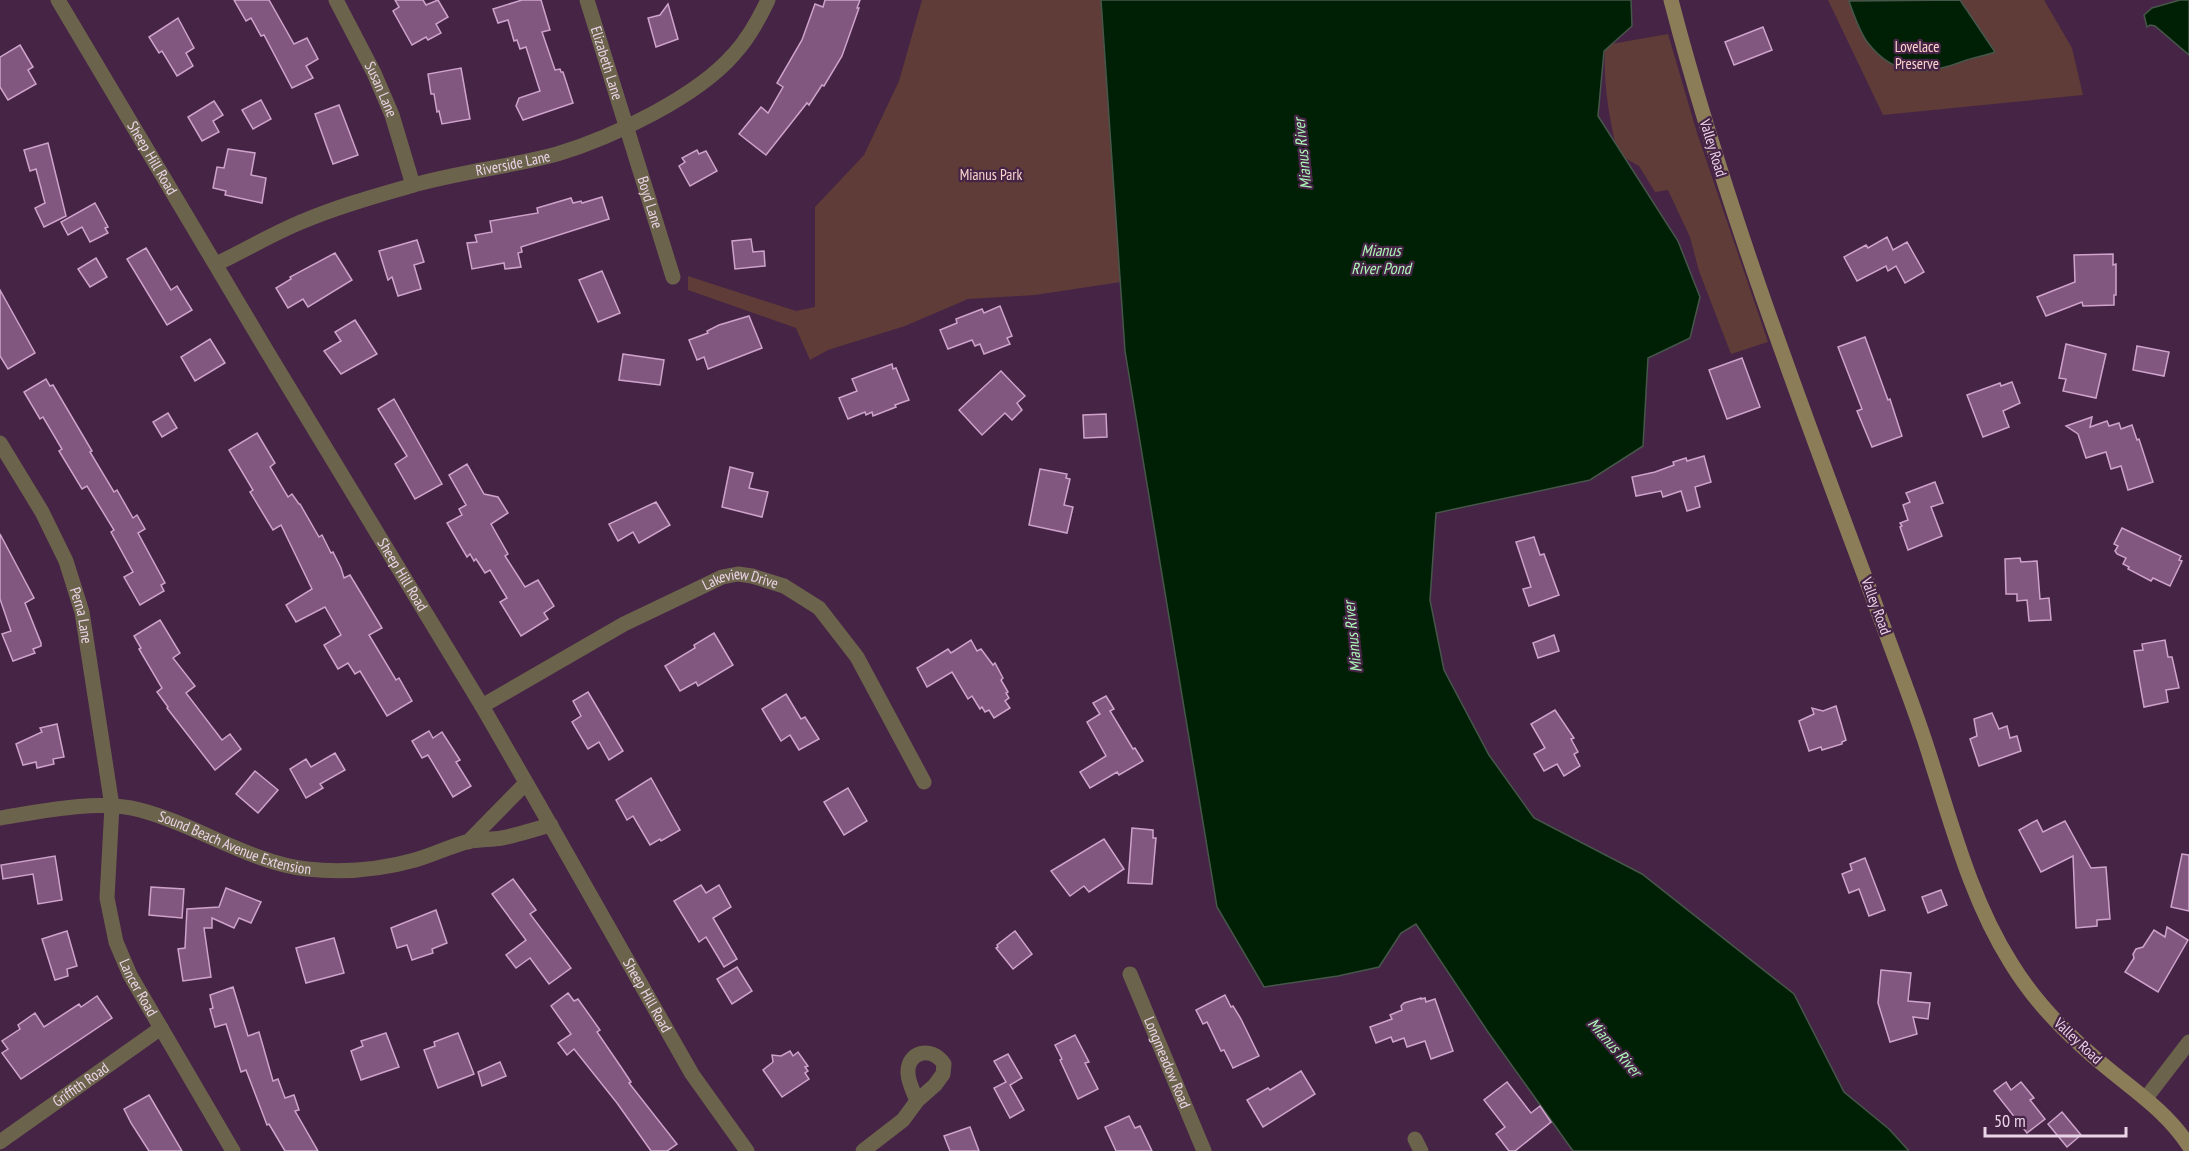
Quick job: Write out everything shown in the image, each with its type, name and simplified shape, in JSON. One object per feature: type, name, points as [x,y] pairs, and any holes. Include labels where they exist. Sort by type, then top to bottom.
[{"type":"main road","name":"Valley Road","points":[[1671,0],[1694,84],[1746,250],[1916,715],[1960,850],[1989,922],[2010,962],[2042,1006],[2093,1056],[2166,1116],[2189,1146]]},
{"type":"street","name":"Sheep Hill Road","points":[[58,0],[482,706],[692,1074],[747,1151]]},
{"type":"street","name":"Susan Lane","points":[[336,0],[392,115],[413,185]]},
{"type":"street","name":"Elizabeth Lane","points":[[587,0],[626,126]]},
{"type":"street","name":"Riverside Lane","points":[[216,264],[304,220],[349,204],[413,185],[557,154],[592,142],[626,126],[682,97],[734,55],[768,0]]},
{"type":"street","name":"Boyd Lane","points":[[626,126],[673,277]]},
{"type":"street","name":"Perna Lane","points":[[0,443],[42,512],[66,561],[82,612],[112,806]]},
{"type":"street","name":"Lakeview Drive","points":[[482,706],[624,624],[722,577],[738,574],[752,576],[784,586],[819,608],[857,657],[924,782]]},
{"type":"street","name":"Sound Beach Avenue Extension","points":[[468,842],[526,783]]},
{"type":"street","name":"Sound Beach Avenue Extension","points":[[0,818],[58,809],[112,806],[138,809],[172,820],[253,854],[303,869],[357,872],[413,860],[468,842],[503,838],[551,825]]},
{"type":"street","name":"Lancer Road","points":[[112,806],[107,898],[116,942],[130,975],[233,1151]]},
{"type":"street","name":"Longmeadow Road","points":[[1130,974],[1204,1151]]},
{"type":"street","name":"Griffith Road","points":[[0,1142],[161,1028]]},
{"type":"street","points":[[2146,1098],[2189,1042]]},
{"type":"street","points":[[863,1151],[903,1120],[917,1101]]},
{"type":"green space","name":"Mianus Park","points":[[922,0],[1103,0],[1121,282],[1035,295],[968,299],[905,326],[828,350],[810,360],[796,328],[688,290],[688,276],[796,311],[815,307],[815,207],[864,155],[899,81]]},
{"type":"green space","name":"Lovelace Preserve","points":[[1828,0],[2044,0],[2072,48],[2083,95],[1883,115]]},
{"type":"green space","points":[[1668,34],[1697,133],[1768,342],[1731,354],[1699,271],[1690,237],[1668,190],[1655,192],[1639,166],[1618,154],[1612,127],[1607,100],[1605,45]]},
{"type":"water","name":"Mianus River Pond","points":[[1101,0],[1631,0],[1632,26],[1604,51],[1598,116],[1678,241],[1700,297],[1690,338],[1648,358],[1643,446],[1590,480],[1436,513],[1430,600],[1444,670],[1489,755],[1534,818],[1642,874],[1794,994],[1844,1092],[1889,1129],[1909,1151],[1573,1151],[1488,1032],[1416,924],[1401,933],[1379,967],[1338,976],[1264,987],[1217,907],[1125,351]]},
{"type":"water","points":[[1960,0],[1995,52],[1950,66],[1924,71],[1900,68],[1878,54],[1862,33],[1849,1]]},
{"type":"water","points":[[2180,0],[2189,0],[2189,55],[2155,26],[2147,27],[2144,15],[2152,8]]},
{"type":"building","points":[[234,0],[269,0],[294,44],[307,38],[318,59],[306,66],[313,78],[292,88],[264,35],[261,36],[251,18],[246,21]]},
{"type":"building","points":[[395,0],[423,0],[426,5],[438,0],[448,17],[436,24],[441,33],[428,40],[426,37],[412,45],[393,11],[399,7]]},
{"type":"building","points":[[522,0],[541,0],[550,30],[542,32],[555,70],[560,69],[563,72],[573,103],[523,120],[516,106],[519,98],[540,91],[526,47],[520,49],[517,40],[514,41],[508,20],[498,23],[493,9]]},
{"type":"building","points":[[825,0],[860,0],[842,56],[824,86],[822,85],[809,105],[807,103],[766,155],[739,134],[761,107],[768,113],[783,87],[777,83],[802,40],[815,4],[823,7]]},
{"type":"building","points":[[668,4],[678,39],[656,47],[648,18],[660,15]]},
{"type":"building","points":[[178,18],[194,48],[186,53],[193,66],[177,76],[162,51],[159,53],[149,37]]},
{"type":"building","points":[[1763,27],[1772,50],[1734,65],[1725,42]]},
{"type":"building","points":[[20,45],[33,67],[28,70],[36,84],[8,100],[0,87],[0,57]]},
{"type":"building","points":[[461,68],[470,119],[442,124],[434,94],[431,94],[428,74]]},
{"type":"building","points":[[261,100],[271,119],[253,129],[242,110]]},
{"type":"building","points":[[214,101],[223,115],[213,121],[219,132],[202,141],[188,117]]},
{"type":"building","points":[[339,105],[358,155],[333,164],[315,114]]},
{"type":"building","points":[[48,143],[66,216],[44,227],[35,208],[45,203],[36,169],[30,171],[24,150]]},
{"type":"building","points":[[228,149],[255,153],[251,175],[266,178],[262,203],[225,195],[226,191],[213,188],[217,167],[224,168]]},
{"type":"building","points":[[697,150],[699,154],[706,151],[717,171],[690,186],[679,166],[685,162],[682,158]]},
{"type":"building","points":[[602,197],[609,219],[521,247],[522,252],[518,253],[521,267],[505,269],[504,263],[472,269],[467,243],[477,242],[475,235],[492,232],[490,221],[538,213],[537,208],[571,198],[573,203],[581,201],[582,203]]},
{"type":"building","points":[[95,203],[108,227],[105,228],[108,233],[90,242],[82,227],[68,235],[61,222]]},
{"type":"building","points":[[1887,237],[1893,250],[1907,242],[1924,272],[1905,283],[1896,266],[1888,271],[1886,266],[1857,281],[1844,257],[1866,245],[1868,248]]},
{"type":"building","points":[[751,239],[753,252],[764,251],[765,266],[735,269],[732,241]]},
{"type":"building","points":[[417,240],[424,262],[414,265],[421,289],[398,296],[392,277],[388,280],[379,251]]},
{"type":"building","points":[[146,248],[171,290],[177,286],[192,310],[167,325],[127,259]]},
{"type":"building","points":[[335,253],[352,280],[308,307],[303,299],[288,308],[276,288],[291,279],[290,277]]},
{"type":"building","points":[[2113,254],[2113,265],[2116,264],[2114,305],[2083,306],[2082,302],[2046,316],[2037,297],[2075,282],[2074,255]]},
{"type":"building","points":[[96,258],[107,277],[90,287],[78,269]]},
{"type":"building","points":[[602,271],[620,313],[598,322],[579,280]]},
{"type":"building","points":[[0,290],[35,353],[8,369],[0,356]]},
{"type":"building","points":[[1000,306],[1012,336],[1007,338],[1010,344],[984,354],[980,344],[975,346],[972,340],[948,349],[940,330],[957,323],[956,319],[982,309],[984,313]]},
{"type":"building","points":[[749,316],[762,348],[708,369],[704,357],[697,360],[689,340],[708,333],[707,331],[719,325]]},
{"type":"building","points":[[355,320],[377,354],[341,374],[324,351],[341,341],[335,332]]},
{"type":"building","points":[[1865,337],[1902,436],[1872,447],[1857,411],[1862,409],[1838,347]]},
{"type":"building","points":[[210,339],[225,363],[195,381],[181,357]]},
{"type":"building","points":[[2066,344],[2106,354],[2096,398],[2063,391],[2066,379],[2059,378]]},
{"type":"building","points":[[2137,346],[2169,352],[2164,376],[2133,370]]},
{"type":"building","points":[[623,354],[664,360],[660,385],[619,380]]},
{"type":"building","points":[[1742,358],[1760,407],[1727,419],[1709,370]]},
{"type":"building","points":[[892,364],[893,369],[896,368],[909,400],[873,416],[872,412],[866,415],[865,412],[848,419],[839,398],[857,391],[852,379]]},
{"type":"building","points":[[1001,371],[1025,396],[1017,403],[1022,410],[1012,420],[1005,413],[982,435],[959,410]]},
{"type":"building","points":[[46,379],[50,386],[53,385],[114,492],[117,490],[133,518],[137,515],[145,529],[138,533],[165,583],[161,585],[164,591],[140,605],[124,577],[133,572],[111,532],[114,530],[87,486],[82,489],[59,451],[62,449],[43,417],[40,419],[24,392]]},
{"type":"building","points":[[2012,382],[2020,403],[2003,411],[2009,427],[1983,437],[1967,395],[2000,383],[2001,386]]},
{"type":"building","points":[[394,399],[442,484],[415,499],[395,464],[407,456],[378,409]]},
{"type":"building","points":[[168,413],[177,428],[162,437],[153,422]]},
{"type":"building","points":[[1106,414],[1107,437],[1084,438],[1083,415]]},
{"type":"building","points":[[2092,417],[2090,427],[2107,421],[2109,426],[2119,423],[2121,429],[2132,425],[2153,482],[2128,490],[2121,466],[2111,469],[2106,452],[2086,458],[2078,434],[2066,426]]},
{"type":"building","points":[[257,433],[275,463],[270,467],[288,497],[292,494],[300,504],[319,537],[322,535],[331,553],[333,552],[344,578],[350,575],[382,628],[369,635],[396,680],[399,678],[412,701],[387,716],[360,671],[355,674],[348,663],[338,669],[324,645],[341,635],[325,607],[296,622],[286,605],[312,589],[281,525],[273,530],[250,492],[253,490],[229,450]]},
{"type":"building","points":[[1704,456],[1711,482],[1695,487],[1700,507],[1687,511],[1681,491],[1663,497],[1661,491],[1636,496],[1632,477],[1655,472],[1686,458],[1687,461]]},
{"type":"building","points":[[467,464],[484,494],[498,497],[508,513],[491,524],[508,554],[505,556],[525,587],[538,580],[554,606],[544,613],[548,619],[521,636],[500,602],[507,598],[490,570],[485,573],[476,559],[474,561],[470,554],[467,557],[447,523],[462,515],[459,509],[466,505],[449,475]]},
{"type":"building","points":[[730,467],[753,473],[749,488],[768,492],[762,517],[722,507]]},
{"type":"building","points":[[1040,469],[1067,474],[1066,478],[1070,479],[1064,505],[1073,507],[1067,533],[1029,525]]},
{"type":"building","points":[[1935,482],[1943,503],[1931,507],[1942,536],[1908,550],[1900,527],[1902,526],[1900,523],[1908,520],[1903,505],[1910,502],[1906,493]]},
{"type":"building","points":[[656,502],[670,525],[639,543],[633,532],[618,541],[609,524]]},
{"type":"building","points":[[2122,528],[2181,556],[2179,560],[2182,561],[2170,586],[2153,578],[2151,581],[2123,564],[2126,558],[2117,554],[2115,551],[2118,546],[2114,544]]},
{"type":"building","points":[[0,534],[34,598],[25,603],[41,643],[41,646],[33,649],[35,653],[13,661],[2,634],[11,631],[0,599]]},
{"type":"building","points":[[1534,537],[1540,555],[1544,554],[1559,595],[1529,606],[1523,589],[1531,587],[1516,542]]},
{"type":"building","points":[[2020,558],[2021,562],[2037,561],[2040,599],[2049,598],[2051,620],[2029,621],[2027,600],[2017,601],[2017,594],[2006,594],[2005,559]]},
{"type":"building","points":[[160,620],[180,653],[173,658],[195,686],[186,693],[222,740],[230,734],[241,749],[215,770],[157,692],[162,688],[134,636]]},
{"type":"building","points":[[714,633],[733,665],[698,686],[696,682],[680,691],[665,666],[695,648],[694,645]]},
{"type":"building","points":[[1554,635],[1559,651],[1538,658],[1533,643]]},
{"type":"building","points":[[971,640],[977,651],[981,649],[993,665],[995,663],[1008,692],[1006,693],[1009,698],[1005,701],[1010,708],[994,718],[989,710],[985,712],[982,707],[980,709],[972,696],[968,699],[952,672],[927,687],[917,668],[948,649],[951,653]]},
{"type":"building","points":[[2165,640],[2168,657],[2172,657],[2179,688],[2166,690],[2168,702],[2144,707],[2134,651],[2143,650],[2142,644]]},
{"type":"building","points":[[588,692],[623,751],[609,760],[599,742],[588,749],[572,722],[581,716],[573,701]]},
{"type":"building","points":[[786,694],[801,719],[805,717],[819,739],[799,750],[790,735],[781,741],[762,709]]},
{"type":"building","points":[[1106,696],[1114,709],[1110,711],[1143,761],[1119,775],[1117,772],[1090,788],[1080,772],[1106,756],[1087,722],[1100,714],[1093,703]]},
{"type":"building","points":[[1836,706],[1846,740],[1842,744],[1822,750],[1821,747],[1809,751],[1799,721],[1814,714],[1812,708],[1823,711]]},
{"type":"building","points":[[1555,710],[1574,738],[1571,739],[1578,752],[1574,754],[1580,766],[1564,776],[1557,764],[1544,771],[1534,754],[1545,748],[1531,724]]},
{"type":"building","points":[[1992,713],[1999,729],[2007,726],[2010,738],[2017,736],[2021,751],[1979,766],[1970,739],[1977,736],[1974,719]]},
{"type":"building","points":[[57,724],[64,757],[53,759],[54,764],[37,768],[36,762],[23,765],[16,744],[42,732],[40,728]]},
{"type":"building","points":[[429,731],[433,738],[442,732],[460,760],[456,762],[471,786],[453,797],[428,755],[422,758],[412,741]]},
{"type":"building","points":[[335,753],[345,770],[320,784],[323,788],[306,798],[290,769],[306,759],[311,767]]},
{"type":"building","points":[[255,771],[278,790],[258,813],[236,794]]},
{"type":"building","points":[[651,778],[680,830],[650,845],[633,816],[627,820],[616,800]]},
{"type":"building","points":[[848,788],[867,821],[844,835],[824,802]]},
{"type":"building","points":[[2037,820],[2043,832],[2065,821],[2091,868],[2106,867],[2110,919],[2097,920],[2097,926],[2076,928],[2073,856],[2041,872],[2019,830]]},
{"type":"building","points":[[1132,828],[1153,830],[1153,838],[1156,838],[1152,884],[1128,883]]},
{"type":"building","points":[[1104,839],[1124,869],[1089,892],[1084,886],[1070,896],[1051,871]]},
{"type":"building","points":[[2182,854],[2189,855],[2189,911],[2171,907]]},
{"type":"building","points":[[55,856],[62,900],[38,904],[33,874],[3,879],[1,865]]},
{"type":"building","points":[[1865,858],[1885,910],[1869,916],[1859,889],[1849,893],[1842,874],[1852,870],[1850,864]]},
{"type":"building","points":[[513,879],[536,910],[530,914],[571,968],[549,984],[530,958],[516,968],[506,955],[526,940],[492,894]]},
{"type":"building","points":[[701,885],[706,893],[719,885],[731,907],[713,918],[737,959],[724,967],[706,937],[699,942],[674,901]]},
{"type":"building","points":[[151,887],[184,889],[182,918],[149,915]]},
{"type":"building","points":[[226,888],[261,902],[251,923],[239,918],[234,928],[212,918],[212,928],[204,928],[211,977],[183,981],[178,949],[185,948],[187,909],[219,907]]},
{"type":"building","points":[[1941,890],[1947,905],[1928,913],[1922,897]]},
{"type":"building","points":[[436,910],[447,943],[432,949],[433,953],[412,960],[407,945],[397,948],[391,928]]},
{"type":"building","points":[[2167,927],[2188,940],[2158,992],[2125,972],[2134,958],[2133,954],[2136,949],[2143,947],[2154,930],[2165,937]]},
{"type":"building","points":[[67,931],[77,966],[67,969],[68,976],[55,980],[42,939]]},
{"type":"building","points":[[1015,931],[1032,954],[1013,969],[996,948]]},
{"type":"building","points":[[334,938],[344,973],[306,983],[296,948]]},
{"type":"building","points":[[737,967],[752,991],[732,1004],[717,979]]},
{"type":"building","points":[[1881,970],[1911,973],[1908,1001],[1930,1003],[1928,1019],[1913,1017],[1917,1034],[1890,1042],[1878,1003]]},
{"type":"building","points":[[233,987],[248,1036],[259,1032],[273,1081],[278,1079],[285,1098],[294,1095],[299,1110],[295,1111],[318,1151],[285,1151],[269,1124],[267,1125],[246,1070],[241,1072],[226,1024],[215,1027],[210,1009],[213,1008],[210,995]]},
{"type":"building","points":[[568,993],[574,1001],[578,999],[600,1030],[597,1032],[631,1082],[629,1083],[677,1144],[667,1151],[651,1151],[574,1049],[567,1055],[558,1043],[571,1034],[551,1006]]},
{"type":"building","points":[[1225,995],[1241,1019],[1259,1056],[1233,1068],[1224,1050],[1221,1051],[1207,1022],[1203,1024],[1196,1010]]},
{"type":"building","points":[[97,996],[112,1018],[21,1079],[2,1053],[8,1049],[2,1041],[20,1029],[18,1025],[35,1013],[44,1027],[79,1004],[81,1007]]},
{"type":"building","points":[[1425,998],[1426,1002],[1435,999],[1453,1051],[1431,1059],[1425,1041],[1407,1047],[1404,1038],[1393,1042],[1391,1037],[1376,1043],[1370,1027],[1392,1019],[1390,1015],[1402,1010],[1401,1006],[1404,1003]]},
{"type":"building","points":[[386,1033],[399,1067],[361,1080],[351,1051],[363,1046],[361,1041]]},
{"type":"building","points":[[458,1033],[474,1074],[438,1088],[424,1050],[435,1046],[434,1042]]},
{"type":"building","points":[[1075,1035],[1089,1062],[1085,1063],[1098,1089],[1078,1099],[1055,1045]]},
{"type":"building","points":[[790,1051],[793,1056],[798,1052],[808,1066],[805,1067],[808,1071],[805,1073],[809,1079],[782,1097],[763,1070],[773,1062],[772,1055],[781,1056]]},
{"type":"building","points":[[1008,1054],[1022,1078],[1010,1085],[1024,1110],[1010,1118],[994,1088],[1006,1082],[994,1061]]},
{"type":"building","points":[[500,1062],[506,1076],[482,1086],[478,1072]]},
{"type":"building","points":[[1301,1071],[1315,1094],[1263,1127],[1247,1100],[1268,1088],[1270,1090]]},
{"type":"building","points":[[1507,1082],[1531,1113],[1540,1106],[1551,1122],[1515,1151],[1509,1151],[1496,1134],[1505,1127],[1484,1100]]},
{"type":"building","points":[[2006,1082],[2011,1090],[2021,1082],[2034,1098],[2030,1100],[2045,1119],[2027,1133],[1994,1091]]},
{"type":"building","points":[[149,1095],[182,1151],[149,1151],[131,1123],[124,1109]]},
{"type":"building","points":[[2062,1112],[2081,1135],[2067,1147],[2048,1124]]},
{"type":"building","points":[[1129,1116],[1135,1128],[1140,1126],[1152,1151],[1116,1151],[1105,1127]]},
{"type":"building","points":[[970,1127],[979,1151],[950,1151],[944,1136]]},
{"type":"water label","name":"Mianus River","points":[[1302,154]]},
{"type":"water label","name":"Mianus River","points":[[1352,637]]},
{"type":"water label","name":"Mianus River","points":[[1615,1047]]}]
